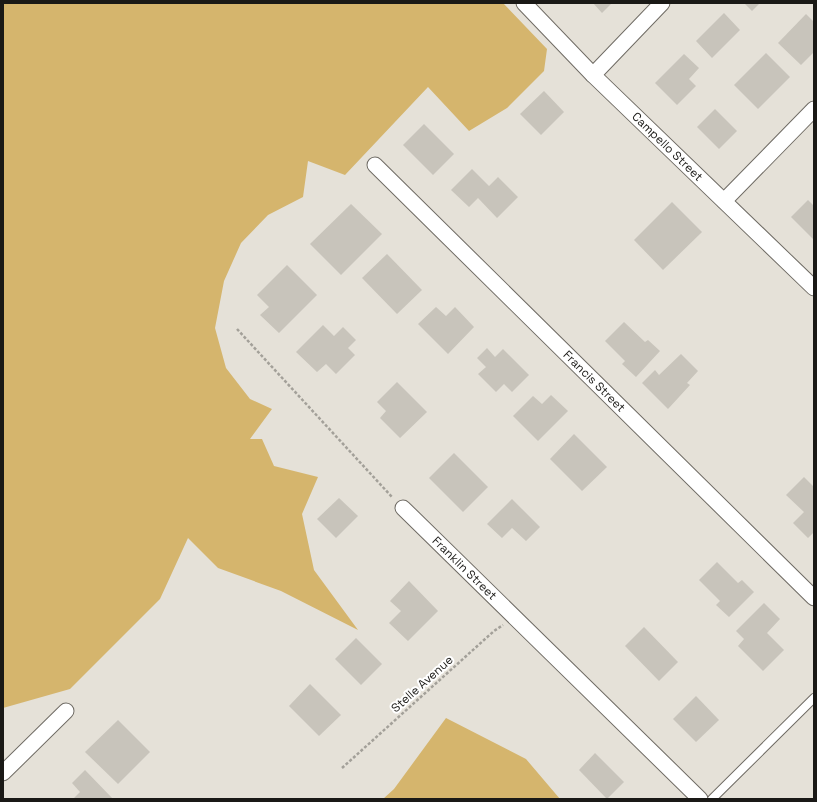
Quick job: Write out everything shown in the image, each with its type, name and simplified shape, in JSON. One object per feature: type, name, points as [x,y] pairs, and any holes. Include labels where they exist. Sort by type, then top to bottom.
[{"type":"street","name":"Campello Street","points":[[524,3],[593,75],[814,288]]},
{"type":"street","points":[[593,75],[662,3]]},
{"type":"street","points":[[724,201],[814,109]]},
{"type":"street","name":"Francis Street","points":[[375,165],[814,598]]},
{"type":"street","name":"Franklin Street","points":[[403,508],[700,799]]},
{"type":"street","points":[[3,773],[66,711]]},
{"type":"lane","points":[[712,799],[814,698]]},
{"type":"path","points":[[236,329],[403,508]]},
{"type":"path","name":"Stelle Avenue","points":[[342,768],[494,631],[503,625],[519,622]]},
{"type":"shaded area","points":[[3,3],[503,3],[547,49],[544,71],[507,108],[469,131],[428,87],[345,175],[308,161],[303,197],[268,215],[241,243],[224,281],[215,328],[226,368],[250,399],[272,409],[250,439],[262,439],[274,466],[318,477],[302,514],[314,570],[358,630],[281,591],[218,568],[188,538],[160,599],[70,689],[3,708]]},
{"type":"shaded area","points":[[446,718],[526,759],[560,799],[383,799],[394,789]]},
{"type":"building","points":[[593,3],[612,3],[602,13]]},
{"type":"building","points":[[744,3],[760,3],[752,11]]},
{"type":"building","points":[[724,13],[740,30],[712,58],[696,41]]},
{"type":"building","points":[[806,14],[814,22],[814,52],[801,65],[778,43]]},
{"type":"building","points":[[766,53],[790,77],[758,109],[734,85]]},
{"type":"building","points":[[684,54],[699,68],[689,79],[696,86],[677,105],[655,83]]},
{"type":"building","points":[[544,91],[564,112],[541,135],[520,114]]},
{"type":"building","points":[[715,109],[737,131],[719,149],[697,127]]},
{"type":"building","points":[[424,124],[454,154],[433,175],[403,145]]},
{"type":"building","points":[[472,169],[489,186],[498,177],[518,197],[497,218],[478,198],[469,207],[451,190]]},
{"type":"building","points":[[808,200],[814,206],[814,240],[791,217]]},
{"type":"building","points":[[672,202],[702,232],[663,270],[634,240]]},
{"type":"building","points":[[351,204],[382,234],[341,275],[310,244]]},
{"type":"building","points":[[387,254],[422,290],[397,314],[362,278]]},
{"type":"building","points":[[287,265],[317,295],[279,333],[260,315],[269,307],[257,295]]},
{"type":"building","points":[[436,307],[446,316],[455,307],[474,327],[448,354],[418,324]]},
{"type":"building","points":[[624,322],[645,342],[648,340],[660,351],[636,377],[622,364],[625,361],[605,341]]},
{"type":"building","points":[[323,325],[334,336],[343,327],[356,340],[348,348],[355,355],[336,374],[326,364],[317,372],[296,352]]},
{"type":"building","points":[[487,348],[495,357],[503,349],[529,375],[512,392],[504,384],[496,392],[478,374],[486,367],[477,358]]},
{"type":"building","points":[[681,354],[698,371],[687,383],[690,385],[668,409],[642,383],[655,370],[659,375]]},
{"type":"building","points":[[397,382],[427,412],[400,438],[380,418],[386,411],[377,402]]},
{"type":"building","points":[[551,395],[568,411],[538,441],[513,416],[533,396],[542,404]]},
{"type":"building","points":[[574,434],[607,467],[582,491],[550,459]]},
{"type":"building","points":[[454,453],[488,487],[463,512],[429,478]]},
{"type":"building","points":[[804,477],[814,487],[814,532],[808,538],[793,523],[804,512],[786,495]]},
{"type":"building","points":[[339,498],[358,516],[336,538],[317,519]]},
{"type":"building","points":[[512,499],[540,527],[526,541],[512,528],[502,538],[487,524]]},
{"type":"building","points":[[717,562],[738,583],[742,580],[754,592],[729,617],[716,605],[720,601],[699,580]]},
{"type":"building","points":[[409,581],[438,611],[408,641],[389,623],[401,611],[390,601]]},
{"type":"building","points":[[764,603],[780,619],[767,633],[784,650],[763,671],[738,646],[744,639],[736,631]]},
{"type":"building","points":[[644,627],[678,662],[659,681],[625,646]]},
{"type":"building","points":[[356,638],[382,664],[361,685],[335,659]]},
{"type":"building","points":[[310,684],[341,715],[319,736],[289,706]]},
{"type":"building","points":[[696,696],[719,720],[696,742],[673,719]]},
{"type":"building","points":[[118,720],[150,752],[118,784],[85,752]]},
{"type":"building","points":[[595,753],[624,782],[607,799],[579,770]]},
{"type":"building","points":[[85,770],[113,799],[73,799],[80,792],[72,783]]}]
